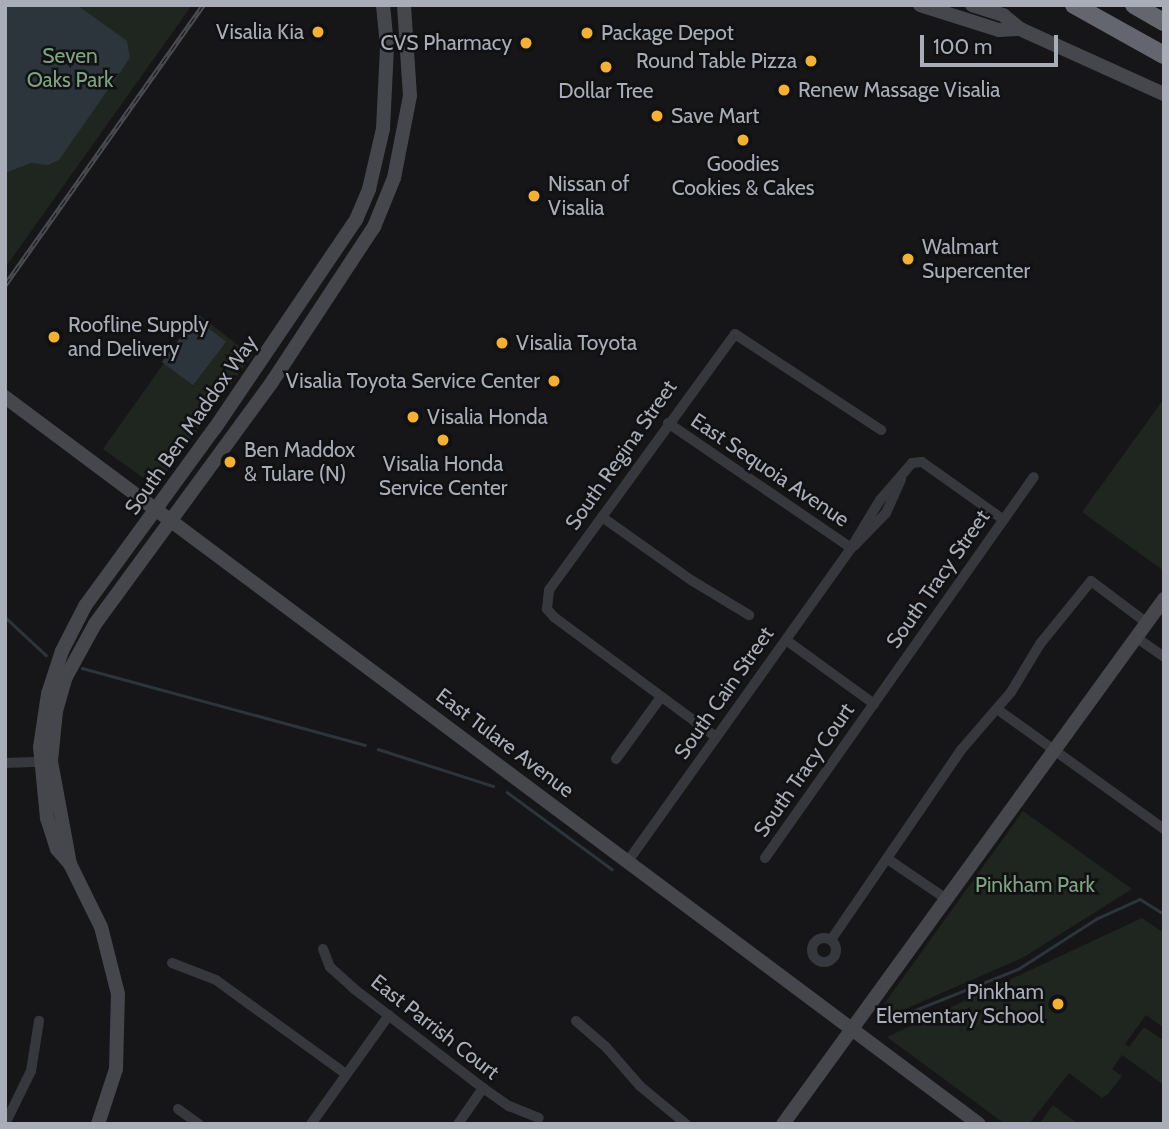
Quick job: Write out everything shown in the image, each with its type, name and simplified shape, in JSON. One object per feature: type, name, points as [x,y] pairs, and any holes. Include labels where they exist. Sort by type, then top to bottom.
[{"type":"highway","points":[[1074,5],[1164,55]]},
{"type":"highway","points":[[1134,5],[1164,22]]},
{"type":"main road","name":"South Ben Maddox Way","points":[[70,864],[57,849],[50,830],[40,762],[46,700],[65,642],[85,606],[157,510],[341,247],[369,189],[387,102],[383,5]]},
{"type":"main road","name":"South Ben Maddox Way","points":[[98,1124],[116,1069],[118,994],[105,936],[70,864],[51,766],[62,687],[95,624],[331,297],[374,227],[403,143],[410,96],[404,5]]},
{"type":"main road","points":[[920,5],[999,30],[1020,29]]},
{"type":"main road","points":[[972,5],[1003,16],[1020,29],[1164,94]]},
{"type":"main road","points":[[331,297],[329,284],[373,206],[369,189]]},
{"type":"main road","name":"East Tulare Avenue","points":[[5,397],[979,1124]]},
{"type":"main road","points":[[783,1124],[1164,600]]},
{"type":"street","name":"South Regina Street","points":[[661,697],[554,617],[546,602],[549,590],[735,334],[881,430]]},
{"type":"street","name":"East Sequoia Avenue","points":[[668,423],[851,548]]},
{"type":"street","name":"South Cain Street","points":[[628,860],[851,548],[886,513],[902,476],[917,461],[1004,520]]},
{"type":"street","name":"South Tracy Street","points":[[874,704],[1034,477]]},
{"type":"street","points":[[602,517],[691,580],[750,615]]},
{"type":"street","points":[[832,937],[889,860],[961,750],[1021,679],[1040,644],[1091,581],[1147,623]]},
{"type":"street","points":[[1137,638],[1164,657]]},
{"type":"street","points":[[786,640],[874,704]]},
{"type":"street","points":[[616,759],[661,697],[716,737]]},
{"type":"street","name":"South Tracy Court","points":[[765,858],[874,704]]},
{"type":"street","points":[[997,709],[1164,829]]},
{"type":"street","points":[[5,763],[40,762]]},
{"type":"street","points":[[889,860],[948,900]]},
{"type":"street","name":"East Parrish Court","points":[[323,949],[330,967],[389,1015],[509,1106],[539,1118]]},
{"type":"street","points":[[172,963],[216,980],[346,1074]]},
{"type":"street","points":[[311,1124],[389,1015]]},
{"type":"street","points":[[5,1124],[31,1071],[38,1021]]},
{"type":"street","points":[[576,1021],[640,1086],[685,1124]]},
{"type":"street","points":[[458,1124],[483,1088]]},
{"type":"street","points":[[178,1109],[198,1124]]},
{"type":"green space","name":"Seven Oaks Park","points":[[5,5],[192,5],[5,268]]},
{"type":"green space","points":[[198,314],[252,356],[159,482],[149,482],[103,449],[164,363],[193,386],[225,341],[195,318]]},
{"type":"green space","points":[[1164,401],[1164,571],[1082,512]]},
{"type":"green space","name":"Pinkham Park","points":[[1023,811],[1132,889],[1024,957],[896,1013],[884,1004]]},
{"type":"green space","name":"Pinkham Elementary School","points":[[1142,918],[1164,933],[1164,1028],[1146,1015],[1125,1044],[1129,1047],[1144,1027],[1164,1041],[1164,1085],[1122,1055],[1112,1069],[1122,1076],[1102,1098],[1069,1073],[1029,1124],[1005,1124],[887,1037]]},
{"type":"green space","points":[[1053,1105],[1078,1124],[1039,1124]]},
{"type":"shaded area","name":"Seven Oaks Park","points":[[5,5],[77,5],[127,41],[130,58],[59,160],[48,165],[31,163],[5,173]]},
{"type":"shaded area","points":[[195,318],[226,341],[193,385],[162,362]]},
{"type":"waterway","points":[[5,617],[46,655]]},
{"type":"waterway","points":[[82,668],[365,745]]},
{"type":"waterway","points":[[378,749],[493,786]]},
{"type":"waterway","points":[[507,792],[612,869]]},
{"type":"waterway","points":[[885,1022],[1018,969],[1096,919],[1140,899],[1164,914]]},
{"type":"railway","points":[[5,285],[203,5]]},
{"type":"place","name":"Visalia Kia","points":[[318,32]]},
{"type":"place","name":"Package Depot","points":[[587,33]]},
{"type":"place","name":"CVS Pharmacy","points":[[526,43]]},
{"type":"place","name":"Round Table Pizza","points":[[811,61]]},
{"type":"place","name":"Dollar Tree","points":[[606,67]]},
{"type":"place","name":"Renew Massage Visalia","points":[[784,90]]},
{"type":"place","name":"Save Mart","points":[[657,116]]},
{"type":"place","name":"Goodies Cookies & Cakes","points":[[743,140]]},
{"type":"place","name":"Nissan of Visalia","points":[[534,196]]},
{"type":"place","name":"Walmart Supercenter","points":[[908,259]]},
{"type":"place","name":"Roofline Supply and Delivery","points":[[54,337]]},
{"type":"place","name":"Visalia Toyota","points":[[502,343]]},
{"type":"place","name":"Visalia Toyota Service Center","points":[[554,381]]},
{"type":"place","name":"Visalia Honda","points":[[413,417]]},
{"type":"place","name":"Visalia Honda Service Center","points":[[443,440]]},
{"type":"place","name":"Ben Maddox & Tulare (N)","points":[[230,462]]},
{"type":"place","name":"Pinkham Elementary School","points":[[1058,1004]]}]
